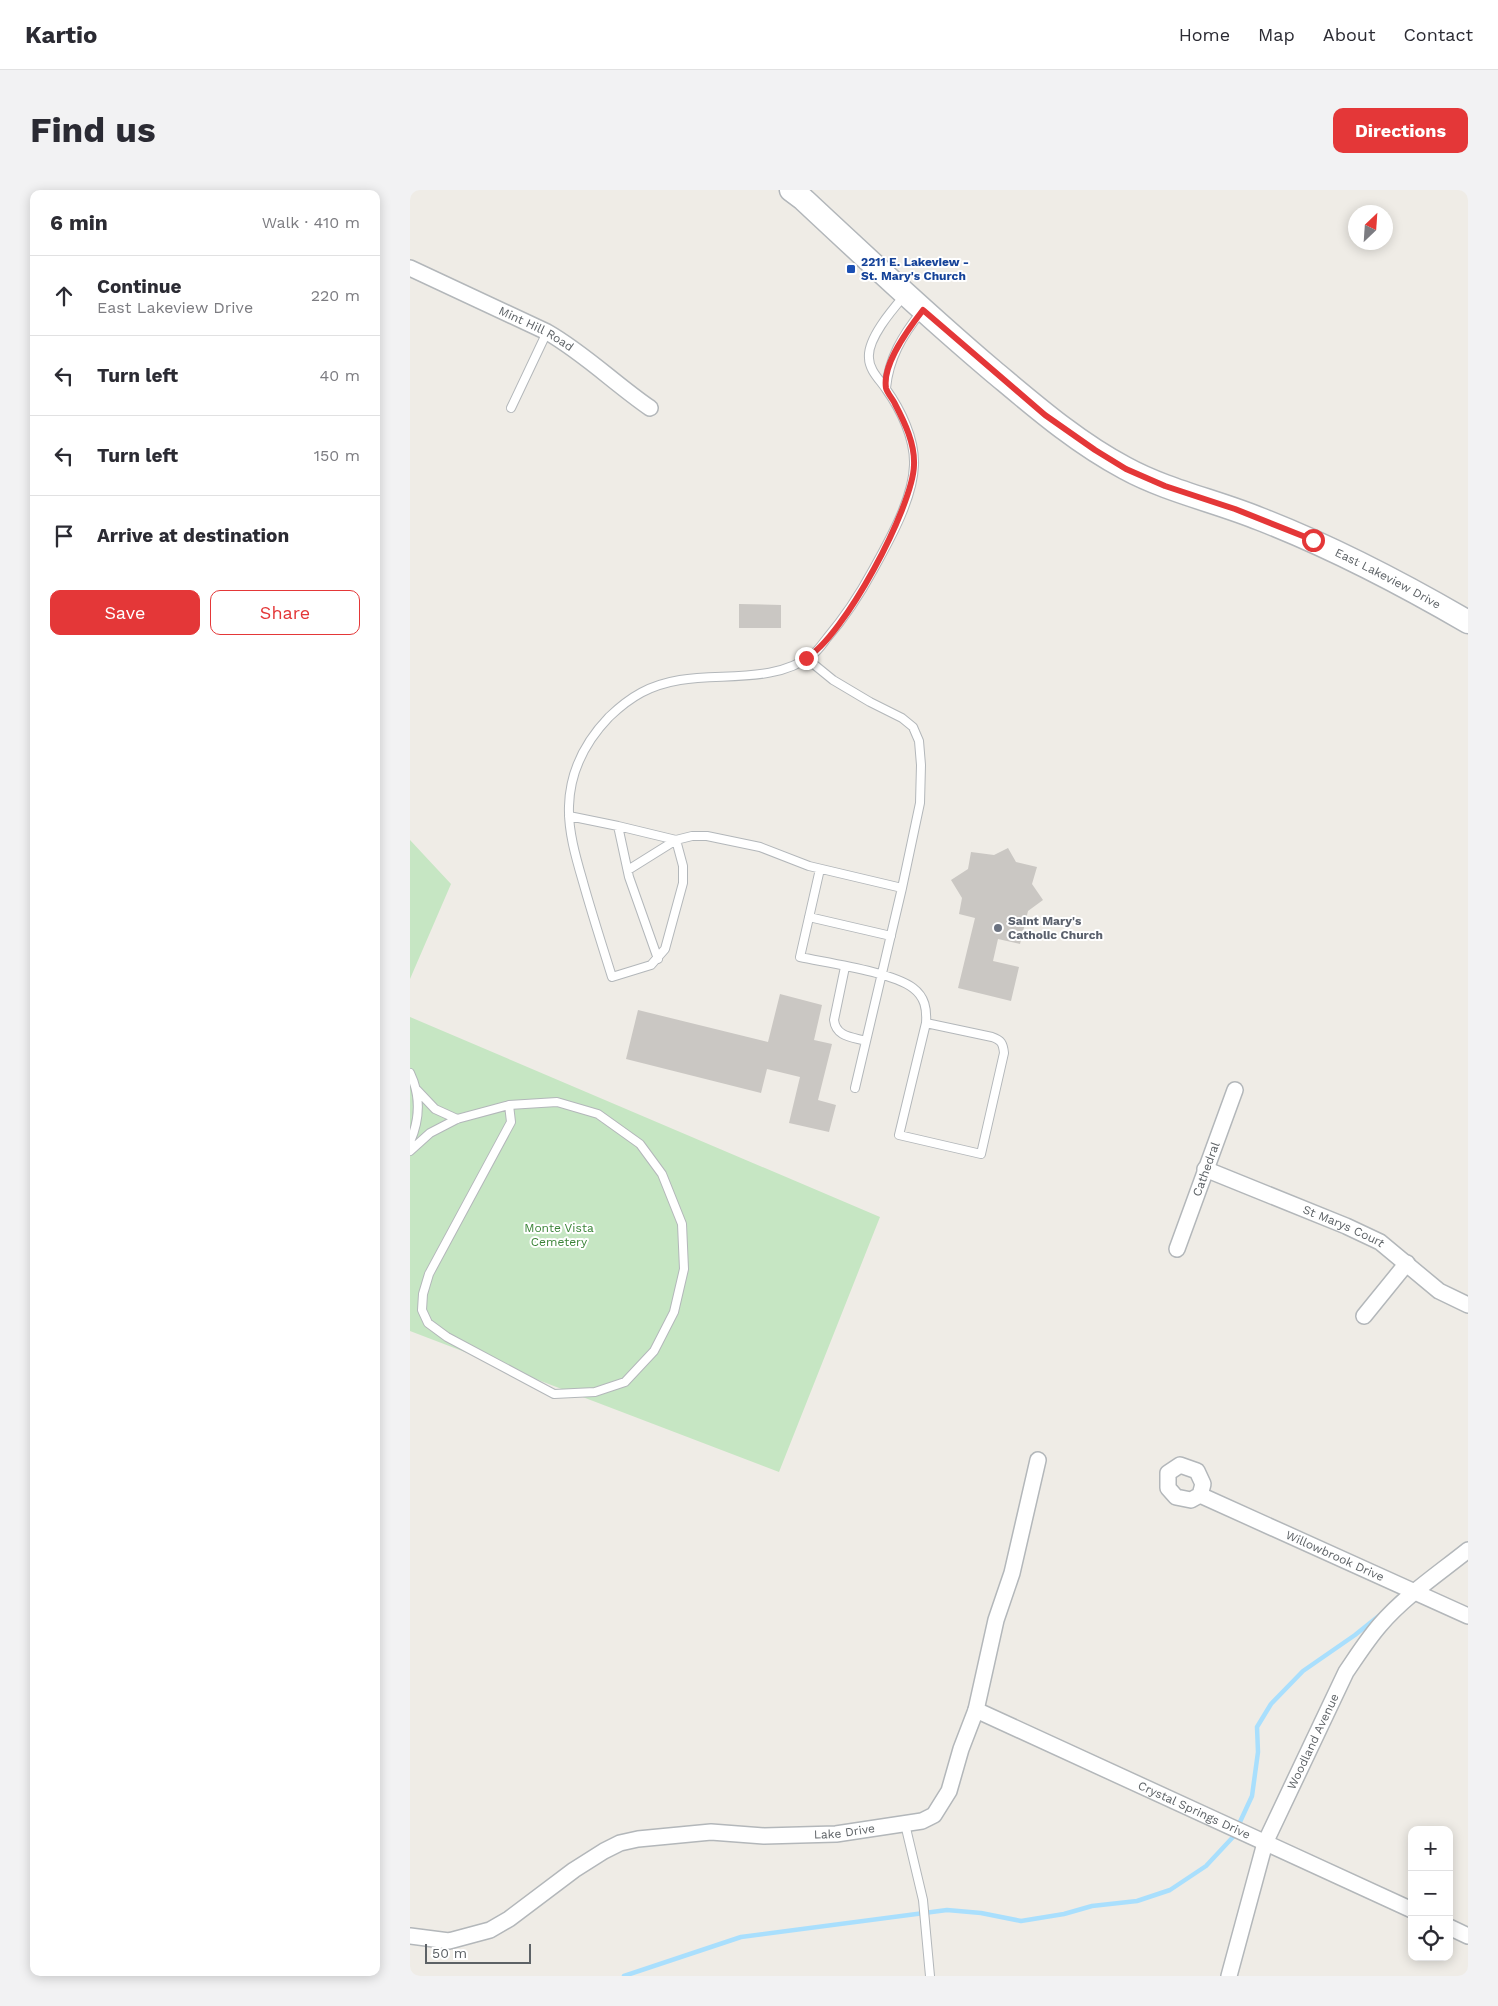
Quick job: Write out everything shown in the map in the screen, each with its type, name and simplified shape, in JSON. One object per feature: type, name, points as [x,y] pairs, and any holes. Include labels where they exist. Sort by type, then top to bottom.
[{"type":"street","name":"East Lakeview Drive","points":[[791,190],[923,310],[1045,415],[1095,450],[1126,469],[1165,486],[1235,509],[1313,540],[1468,622]]},
{"type":"street","name":"Mint Hill Road","points":[[410,268],[547,332],[567,344],[620,388],[650,408]]},
{"type":"street","name":"Cathedral","points":[[1177,1248],[1235,1090]]},
{"type":"street","name":"St Marys Court","points":[[1205,1169],[1380,1242],[1439,1291],[1468,1305]]},
{"type":"street","points":[[1364,1316],[1407,1264]]},
{"type":"street","name":"Lake Drive","points":[[410,1936],[449,1941],[490,1930],[509,1920],[574,1870],[604,1850],[620,1843],[638,1839],[712,1832],[764,1836],[836,1834],[922,1821],[934,1815],[949,1792],[961,1749],[976,1710],[996,1620],[1012,1572],[1038,1460]]},
{"type":"street","name":"Willowbrook Drive","points":[[1200,1495],[1468,1616]]},
{"type":"street","name":"Woodland Avenue","points":[[1229,1976],[1265,1843],[1346,1672],[1360,1650],[1381,1624],[1415,1592],[1468,1550]]},
{"type":"street","name":"Crystal Springs Drive","points":[[976,1710],[1408,1908]]},
{"type":"street","points":[[1453,1930],[1468,1936]]},
{"type":"lane","points":[[676,840],[683,866],[683,883],[665,949],[651,965],[612,977],[576,858],[569,816],[568,807],[571,786],[579,760],[591,738],[620,707],[637,694],[679,680],[719,675],[760,674],[790,668],[813,654],[838,624],[862,590],[903,508],[911,486],[914,466],[913,449],[904,422],[868,357],[870,348],[883,323],[905,294]]},
{"type":"lane","points":[[886,388],[888,372],[895,352],[906,331],[923,310]]},
{"type":"lane","points":[[511,408],[547,332]]},
{"type":"lane","points":[[806,658],[833,680],[902,718],[913,727],[919,741],[922,765],[920,803],[855,1088]]},
{"type":"lane","points":[[569,816],[676,840]]},
{"type":"lane","points":[[618,826],[628,870],[647,933],[658,959]]},
{"type":"lane","points":[[628,870],[676,840],[692,836],[707,836],[760,847],[820,869],[902,888]]},
{"type":"lane","points":[[820,869],[800,957],[897,980],[914,988],[924,1001],[927,1012],[926,1023],[900,1135],[982,1154],[1004,1053],[1003,1044],[999,1039],[992,1036],[926,1023]]},
{"type":"lane","points":[[809,917],[891,936]]},
{"type":"lane","points":[[845,967],[834,1020],[835,1026],[841,1034],[866,1041]]},
{"type":"lane","points":[[410,1073],[417,1090],[418,1117],[410,1142]]},
{"type":"lane","points":[[417,1090],[435,1109],[457,1119]]},
{"type":"lane","points":[[410,1151],[430,1133],[457,1119],[509,1105],[557,1102],[598,1114],[640,1144],[662,1174],[682,1224],[684,1269],[674,1312],[654,1351],[625,1382],[595,1392],[554,1394],[447,1337],[428,1323],[422,1310],[423,1294],[429,1274],[511,1122],[509,1105]]},
{"type":"lane","points":[[905,1824],[923,1900],[930,1976]]},
{"type":"green space","points":[[410,840],[451,884],[410,979]]},
{"type":"green space","name":"Monte Vista Cemetery","points":[[410,1017],[880,1217],[779,1472],[410,1331]]},
{"type":"building","points":[[739,604],[781,605],[781,628],[739,628]]},
{"type":"building","name":"Saint Mary's Catholic Church","points":[[1008,848],[1016,862],[1037,867],[1032,884],[1043,900],[1028,911],[1020,944],[998,939],[993,961],[1019,967],[1011,1001],[958,988],[975,918],[959,914],[962,898],[951,880],[968,869],[971,852],[994,855]]},
{"type":"building","points":[[780,994],[822,1005],[814,1040],[832,1044],[818,1100],[836,1105],[829,1132],[789,1123],[800,1077],[767,1069],[761,1093],[626,1059],[638,1010],[768,1042]]},
{"type":"waterway","points":[[624,1976],[741,1937],[947,1910],[981,1913],[1021,1921],[1064,1914],[1092,1906],[1137,1901],[1170,1890],[1206,1866],[1233,1837],[1252,1796],[1258,1752],[1257,1727],[1271,1704],[1303,1671],[1380,1615]]},
{"type":"place","name":"2211 E. Lakeview - St. Mary's Church","points":[[851,269]]},
{"type":"place","name":"Saint Mary's Catholic Church","points":[[998,928]]},
{"type":"route","points":[[806,658],[813,654],[838,624],[862,590],[880,557],[911,486],[914,466],[913,449],[904,422],[886,388],[890,362],[906,331],[923,310],[1045,415],[1069,433],[1126,469],[1165,486],[1235,509],[1313,540]]}]
